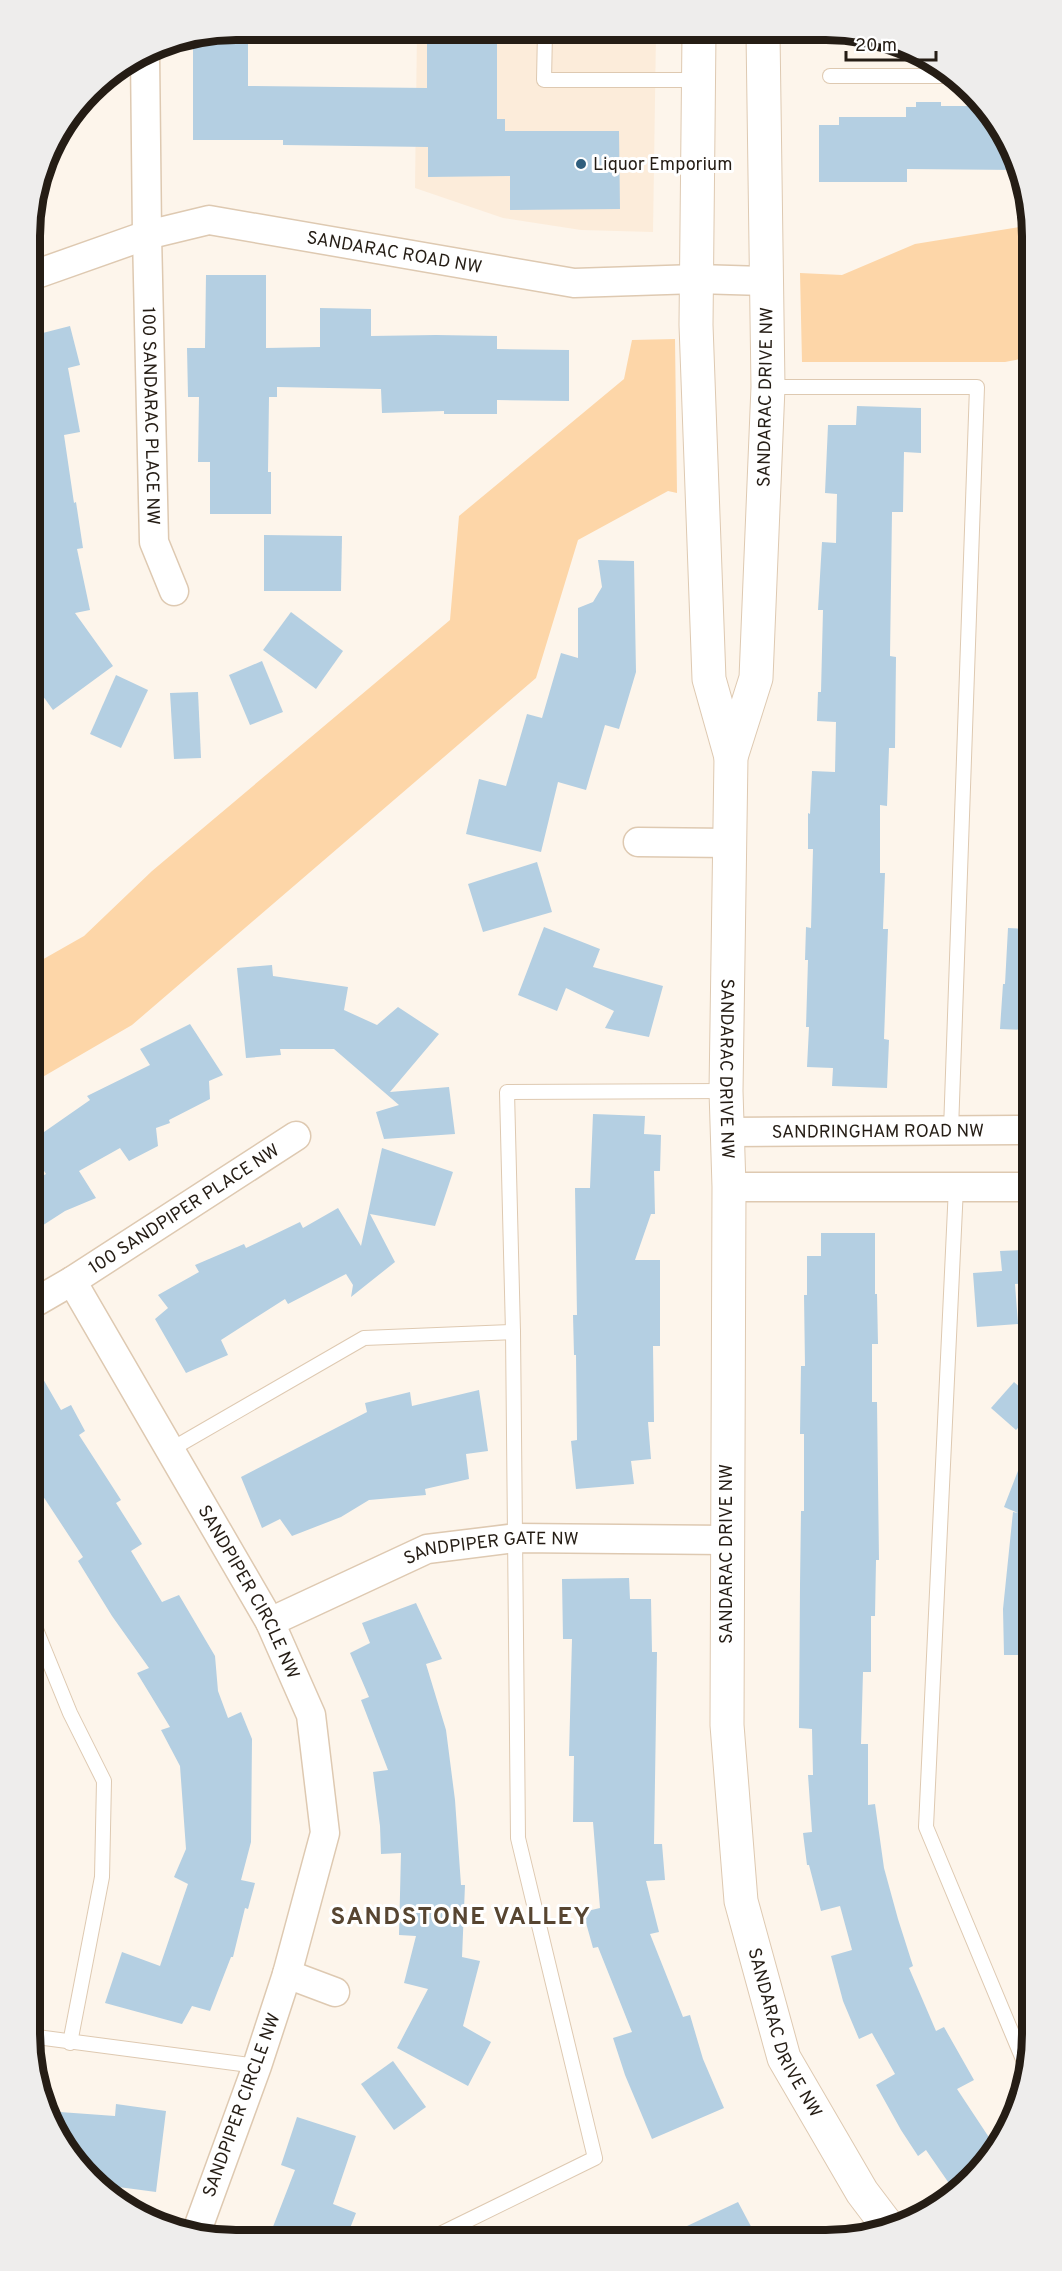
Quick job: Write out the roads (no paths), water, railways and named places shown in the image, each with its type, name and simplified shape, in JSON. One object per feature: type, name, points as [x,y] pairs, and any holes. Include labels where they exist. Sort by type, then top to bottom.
[{"type":"street","name":"SANDARAC DRIVE NW","points":[[699,40],[696,325],[709,679],[731,757],[726,1091],[729,1187],[727,1725],[741,1901],[784,2058],[862,2192],[884,2221]]},
{"type":"street","name":"SANDARAC DRIVE NW","points":[[731,757],[756,678],[768,387],[763,40]]},
{"type":"street","name":"100 SANDARAC PLACE NW","points":[[145,64],[154,542],[174,591]]},
{"type":"street","name":"SANDARAC ROAD NW","points":[[41,272],[147,235],[209,220],[574,283],[697,279],[766,281]]},
{"type":"street","points":[[638,842],[730,843]]},
{"type":"street","name":"SANDRINGHAM ROAD NW","points":[[726,1132],[1022,1130]]},
{"type":"street","name":"100 SANDPIPER PLACE NW","points":[[72,1281],[296,1136]]},
{"type":"street","points":[[729,1187],[1021,1187]]},
{"type":"street","points":[[40,1299],[72,1281]]},
{"type":"street","name":"SANDPIPER CIRCLE NW","points":[[72,1281],[270,1622],[311,1715],[325,1833],[287,1974],[257,2066],[198,2227]]},
{"type":"street","name":"SANDPIPER GATE NW","points":[[270,1622],[427,1549],[516,1538],[726,1540]]},
{"type":"street","points":[[287,1974],[335,1992]]},
{"type":"lane","points":[[545,40],[544,80],[698,80]]},
{"type":"lane","points":[[830,76],[937,76]]},
{"type":"lane","points":[[768,387],[977,387],[951,1130]]},
{"type":"lane","points":[[448,2230],[594,2157],[518,1838],[513,1332],[507,1092],[726,1091]]},
{"type":"lane","points":[[956,1187],[927,1827],[1020,2053]]},
{"type":"lane","points":[[170,1450],[364,1338],[513,1332]]},
{"type":"lane","points":[[40,1638],[70,1713],[104,1781],[102,1877],[70,2043]]},
{"type":"lane","points":[[40,2038],[257,2066]]},
{"type":"place","name":"Liquor Emporium","points":[[581,164]]},
{"type":"district","name":"SANDSTONE VALLEY","points":[[461,1916]]}]
